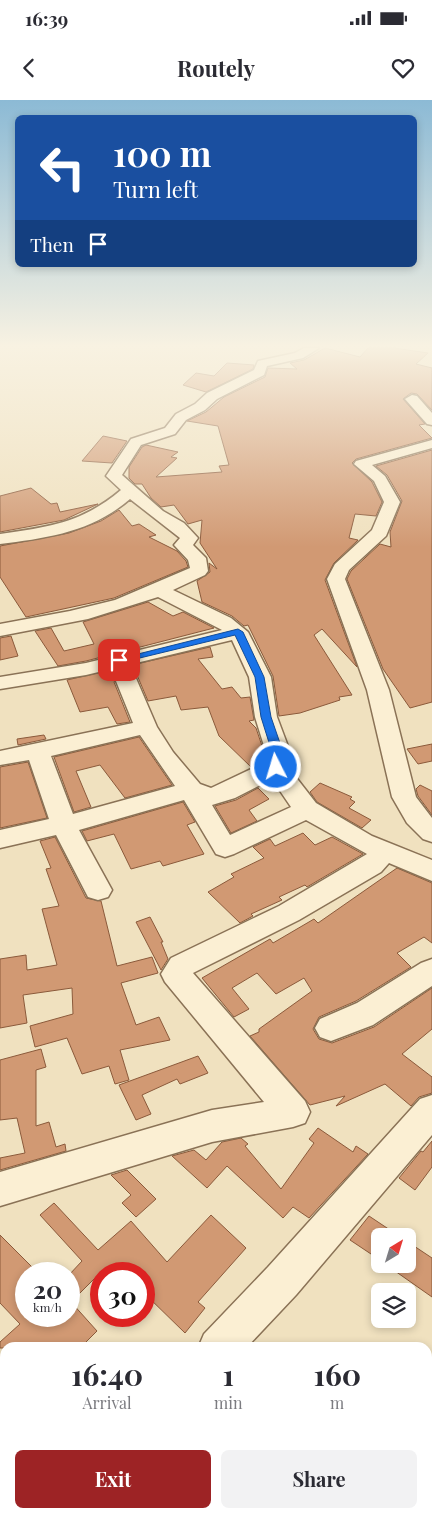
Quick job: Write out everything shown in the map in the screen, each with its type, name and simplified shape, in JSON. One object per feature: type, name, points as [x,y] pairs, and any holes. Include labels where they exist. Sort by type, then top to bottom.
[{"type":"street","points":[[0,630],[55,621],[104,609],[159,590],[199,571],[197,558],[182,545],[189,538],[114,476],[116,470],[136,442],[170,431],[181,417],[186,414]]},
{"type":"street","points":[[432,444],[361,464],[380,479],[392,502],[380,532],[340,568],[336,579],[378,690],[404,797],[416,817],[432,833]]},
{"type":"street","points":[[0,539],[64,530],[82,524],[102,513],[131,490]]},
{"type":"street","points":[[159,590],[224,622],[238,632],[260,677],[266,717],[277,749],[276,767],[296,797],[307,808],[363,842],[432,871]]},
{"type":"street","points":[[0,683],[86,669],[238,632]]},
{"type":"street","points":[[127,681],[146,727],[164,756],[191,790],[226,848],[307,808]]},
{"type":"street","points":[[0,758],[146,727]]},
{"type":"street","points":[[38,751],[64,825],[98,890]]},
{"type":"street","points":[[0,839],[64,825],[191,790],[211,797],[226,792],[276,767]]},
{"type":"street","points":[[0,1189],[212,1126],[293,1112],[176,974],[182,966],[288,913],[372,865],[385,851]]},
{"type":"street","points":[[331,1028],[355,1016],[362,1016],[432,971]]},
{"type":"street","points":[[224,1342],[282,1281],[432,1110]]},
{"type":"building","points":[[201,414],[416,414],[425,424],[419,425],[432,438],[356,459],[352,463],[372,482],[382,502],[376,516],[355,514],[349,538],[358,540],[334,563],[325,580],[357,667],[322,629],[314,635],[352,695],[339,697],[340,700],[300,713],[279,716],[273,676],[248,625],[244,626],[232,616],[202,602],[197,581],[210,572],[209,563],[217,569],[200,543],[202,520],[188,524],[174,505],[161,507],[151,498],[142,484],[135,484],[129,478],[129,467],[142,447],[146,445],[178,452],[171,457],[177,458],[156,477],[222,472],[219,466],[229,465],[218,426],[187,421]]},
{"type":"building","points":[[103,436],[127,441],[112,463],[82,461]]},
{"type":"building","points":[[432,450],[432,702],[410,708],[383,669],[347,579],[351,571],[380,544],[391,547],[390,532],[402,501],[387,475],[376,466]]},
{"type":"building","points":[[31,488],[51,504],[57,503],[60,512],[98,504],[64,520],[0,532],[0,496]]},
{"type":"building","points":[[119,510],[132,526],[139,524],[156,535],[149,537],[177,551],[186,561],[188,567],[114,598],[26,617],[0,577],[0,546],[69,533],[101,521]]},
{"type":"building","points":[[148,602],[173,616],[183,612],[214,628],[86,661],[58,666],[35,631],[51,628],[64,651],[94,644],[83,622]]},
{"type":"building","points":[[11,636],[18,656],[0,660],[0,638]]},
{"type":"building","points":[[210,647],[213,657],[198,659],[222,689],[232,687],[241,698],[250,697],[254,720],[249,721],[256,728],[263,749],[262,762],[251,767],[219,736],[208,707],[181,710],[176,696],[148,701],[137,675],[119,674],[114,682],[130,722],[117,724],[108,707],[80,712],[67,680]]},
{"type":"building","points":[[44,735],[46,739],[18,745],[17,739]]},
{"type":"building","points":[[139,737],[172,785],[125,798],[100,765],[76,771],[91,807],[74,812],[54,757]]},
{"type":"building","points":[[432,744],[432,761],[418,764],[407,749]]},
{"type":"building","points":[[28,762],[47,818],[0,828],[0,767]]},
{"type":"building","points":[[320,783],[352,797],[350,799],[355,802],[349,808],[371,820],[362,828],[317,802],[310,792]]},
{"type":"building","points":[[420,785],[432,791],[432,815],[418,796],[416,789]]},
{"type":"building","points":[[258,788],[269,799],[249,810],[257,821],[231,833],[215,806],[236,800]]},
{"type":"building","points":[[183,802],[195,822],[187,825],[204,854],[163,866],[160,861],[131,869],[114,834],[87,841],[82,831]]},
{"type":"building","points":[[303,833],[315,845],[332,837],[363,854],[307,887],[305,885],[279,897],[282,900],[251,914],[253,916],[240,923],[208,892],[234,877],[231,874],[264,858],[253,847],[270,839],[275,846]]},
{"type":"building","points":[[55,837],[86,898],[101,901],[117,966],[152,957],[158,973],[121,983],[136,1025],[159,1017],[170,1040],[120,1050],[129,1080],[115,1084],[109,1066],[82,1074],[67,1038],[35,1047],[30,1026],[73,1014],[72,988],[23,995],[27,1023],[0,1028],[0,959],[26,955],[27,970],[57,965],[42,909],[59,906],[46,869],[51,868],[40,841]]},
{"type":"building","points":[[397,868],[432,883],[432,943],[424,937],[397,953],[411,967],[356,1001],[319,1017],[313,1029],[319,1039],[332,1043],[374,1027],[432,988],[432,1029],[402,1054],[432,1077],[432,1093],[419,1097],[411,1106],[385,1084],[336,1106],[345,1096],[310,1105],[250,1036],[259,1032],[259,1029],[312,991],[304,978],[276,994],[257,973],[232,988],[249,1009],[234,1017],[202,978],[270,939],[273,943],[314,919],[318,923]]},
{"type":"building","points":[[150,917],[163,942],[161,942],[168,959],[161,970],[136,922]]},
{"type":"building","points":[[41,1049],[46,1067],[36,1070],[36,1126],[49,1122],[56,1147],[65,1144],[66,1151],[0,1170],[0,1158],[25,1153],[17,1118],[0,1120],[0,1060]]},
{"type":"building","points":[[198,1056],[208,1073],[180,1084],[177,1079],[142,1095],[151,1114],[136,1120],[119,1085]]},
{"type":"building","points":[[318,1128],[353,1152],[356,1146],[368,1154],[309,1218],[293,1207],[283,1218],[227,1166],[207,1188],[172,1156],[194,1150],[206,1160],[222,1142],[241,1138],[248,1144],[245,1146],[281,1189],[314,1143],[309,1139]]},
{"type":"building","points":[[432,1141],[432,1167],[415,1190],[399,1178],[421,1151],[423,1152]]},
{"type":"building","points":[[127,1170],[156,1199],[136,1217],[122,1203],[131,1195],[111,1175]]},
{"type":"building","points":[[54,1203],[98,1250],[131,1221],[167,1262],[211,1215],[246,1248],[198,1302],[205,1308],[185,1333],[155,1304],[155,1262],[90,1262],[90,1283],[80,1293],[80,1263],[82,1261],[40,1215]]},
{"type":"building","points":[[369,1216],[387,1228],[371,1228],[371,1254],[350,1240]]},
{"type":"building","points":[[0,1235],[27,1262],[15,1262],[15,1319],[0,1303]]},
{"type":"building","points":[[416,1247],[432,1258],[432,1297],[416,1286],[416,1283],[412,1283],[398,1273],[416,1273]]},
{"type":"building","points":[[80,1312],[90,1323],[90,1327],[93,1327],[97,1331],[86,1342],[0,1342],[17,1327],[80,1327]]},
{"type":"route","points":[[119,660],[238,632],[260,677],[266,717],[277,749],[276,767]]}]
